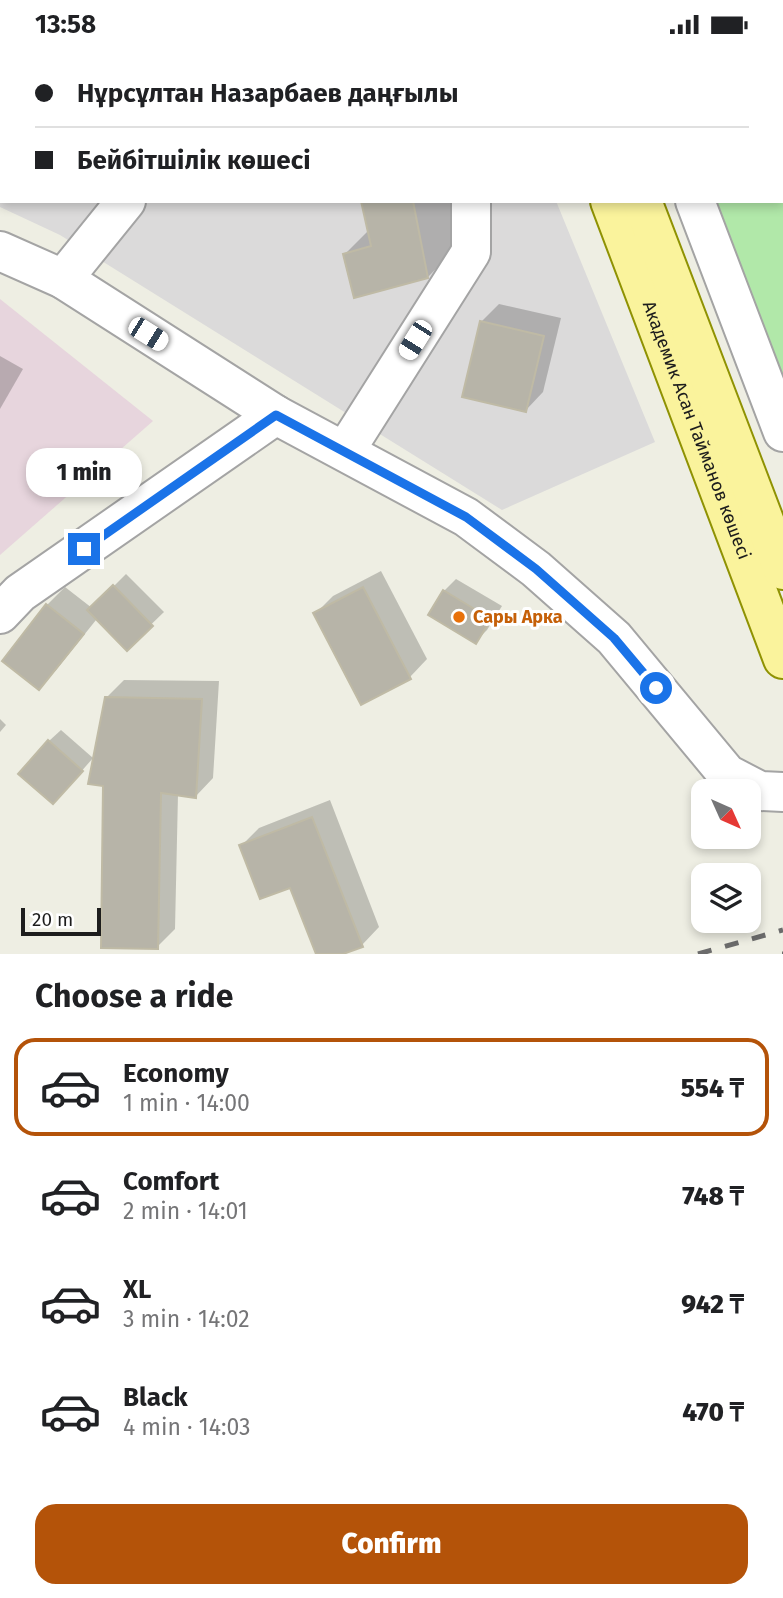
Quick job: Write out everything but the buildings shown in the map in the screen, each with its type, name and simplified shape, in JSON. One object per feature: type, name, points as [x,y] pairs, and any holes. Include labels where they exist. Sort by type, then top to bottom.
[{"type":"main road","name":"Академик Асан Тайманов көшесі","points":[[611,203],[783,659]]},
{"type":"main road","name":"Академик Асан Тайманов көшесі","points":[[643,203],[783,570]]},
{"type":"street","points":[[63,279],[124,203]]},
{"type":"street","points":[[345,451],[471,252],[471,203]]},
{"type":"street","points":[[696,203],[783,432]]},
{"type":"street","points":[[0,251],[63,279],[276,415],[466,517],[536,569],[614,638],[727,774],[760,791],[783,792]]},
{"type":"street","points":[[0,614],[20,593],[276,415]]},
{"type":"shaded area","points":[[0,203],[557,203],[655,442],[502,510],[60,235],[0,207]]},
{"type":"shaded area","points":[[0,299],[153,421],[0,555]]},
{"type":"green space","points":[[718,203],[783,203],[783,377]]},
{"type":"railway","points":[[698,954],[783,930]]},
{"type":"place","name":"Сары Арка","points":[[459,617]]},
{"type":"route","points":[[84,549],[276,415],[466,517],[536,569],[614,638],[656,688]]}]
